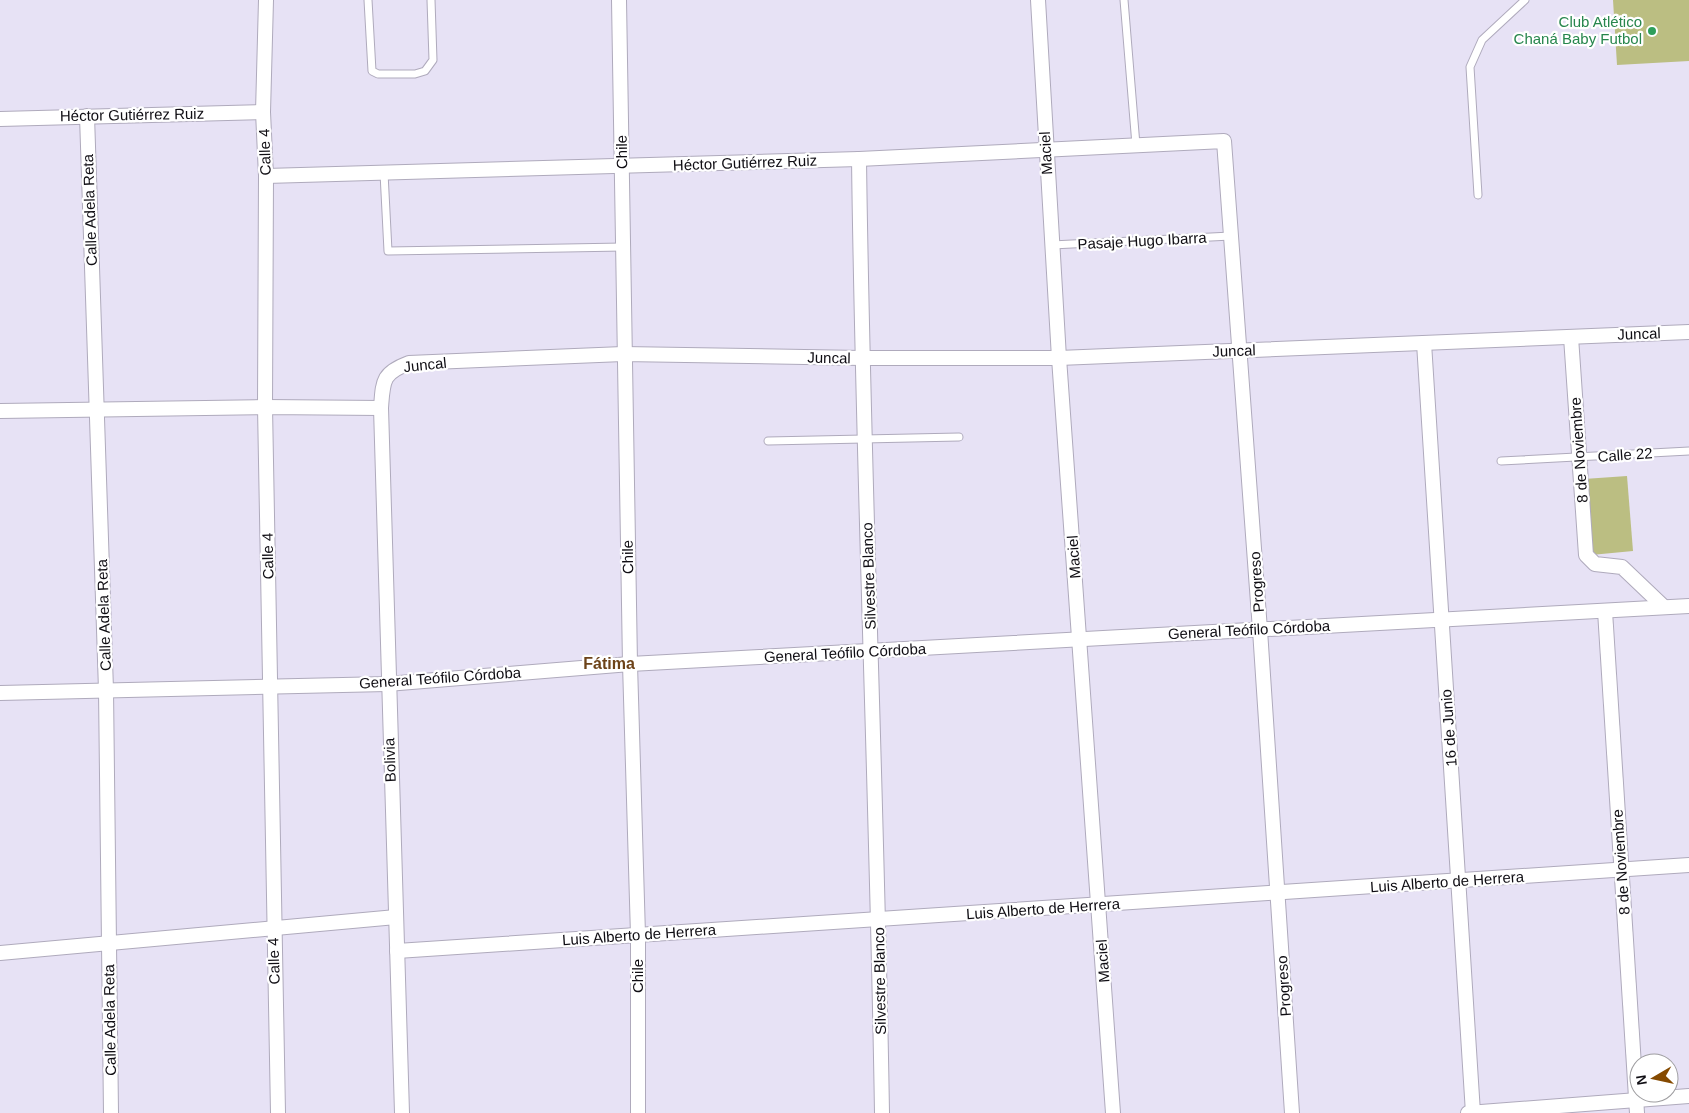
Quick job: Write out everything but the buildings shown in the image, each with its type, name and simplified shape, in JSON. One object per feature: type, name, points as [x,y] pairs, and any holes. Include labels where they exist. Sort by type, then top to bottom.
[{"type":"street","name":"Calle 4","points":[[266,0],[264,112],[266,176],[265,407],[273,929],[278,1113]]},
{"type":"street","name":"Chile","points":[[619,0],[630,664],[638,936],[638,1113]]},
{"type":"street","name":"Maciel","points":[[1038,0],[1059,358],[1100,905],[1113,1113]]},
{"type":"street","name":"Héctor Gutiérrez Ruiz","points":[[0,119],[264,112]]},
{"type":"street","name":"Calle Adela Reta","points":[[87,116],[106,690],[111,1113]]},
{"type":"street","name":"Héctor Gutiérrez Ruiz","points":[[266,176],[859,159],[1224,141]]},
{"type":"street","name":"Progreso","points":[[1224,141],[1260,630],[1292,1113]]},
{"type":"street","name":"Silvestre Blanco","points":[[859,159],[862,358],[879,919],[882,1113]]},
{"type":"street","name":"Juncal","points":[[380,408],[384,380],[393,369],[409,364],[624,354],[862,358],[1059,358],[1689,332]]},
{"type":"street","name":"8 de Noviembre","points":[[1571,337],[1586,555],[1594,564],[1622,567],[1664,607]]},
{"type":"street","name":"16 de Junio","points":[[1424,343],[1460,881],[1473,1113]]},
{"type":"street","points":[[0,411],[265,407],[380,408]]},
{"type":"street","name":"Bolivia","points":[[380,408],[387,684],[402,1113]]},
{"type":"street","name":"General Teófilo Córdoba","points":[[0,693],[387,684],[630,664],[1689,606]]},
{"type":"street","name":"8 de Noviembre","points":[[1605,611],[1636,1106]]},
{"type":"street","name":"Luis Alberto de Herrera","points":[[397,951],[1689,865]]},
{"type":"street","points":[[0,954],[396,916]]},
{"type":"street","points":[[1468,1113],[1636,1106],[1689,1096]]},
{"type":"lane","points":[[368,0],[372,71],[378,74],[415,74],[425,71],[433,60],[431,0]]},
{"type":"lane","points":[[1124,0],[1136,145]]},
{"type":"lane","points":[[1478,195],[1470,67],[1482,40],[1525,0]]},
{"type":"lane","points":[[384,173],[388,251],[623,247]]},
{"type":"lane","name":"Pasaje Hugo Ibarra","points":[[1052,246],[1231,236]]},
{"type":"lane","points":[[768,441],[959,437]]},
{"type":"lane","name":"Calle 22","points":[[1501,461],[1579,459],[1689,451]]},
{"type":"green space","name":"Club Atlético Chaná Baby Futbol","points":[[1613,0],[1689,0],[1689,61],[1617,65]]},
{"type":"green space","points":[[1627,476],[1633,551],[1591,555],[1584,479]]},
{"type":"place","name":"Club Atlético Chaná Baby Futbol","points":[[1652,31]]},
{"type":"district","name":"Fátima","points":[[609,663]]}]
